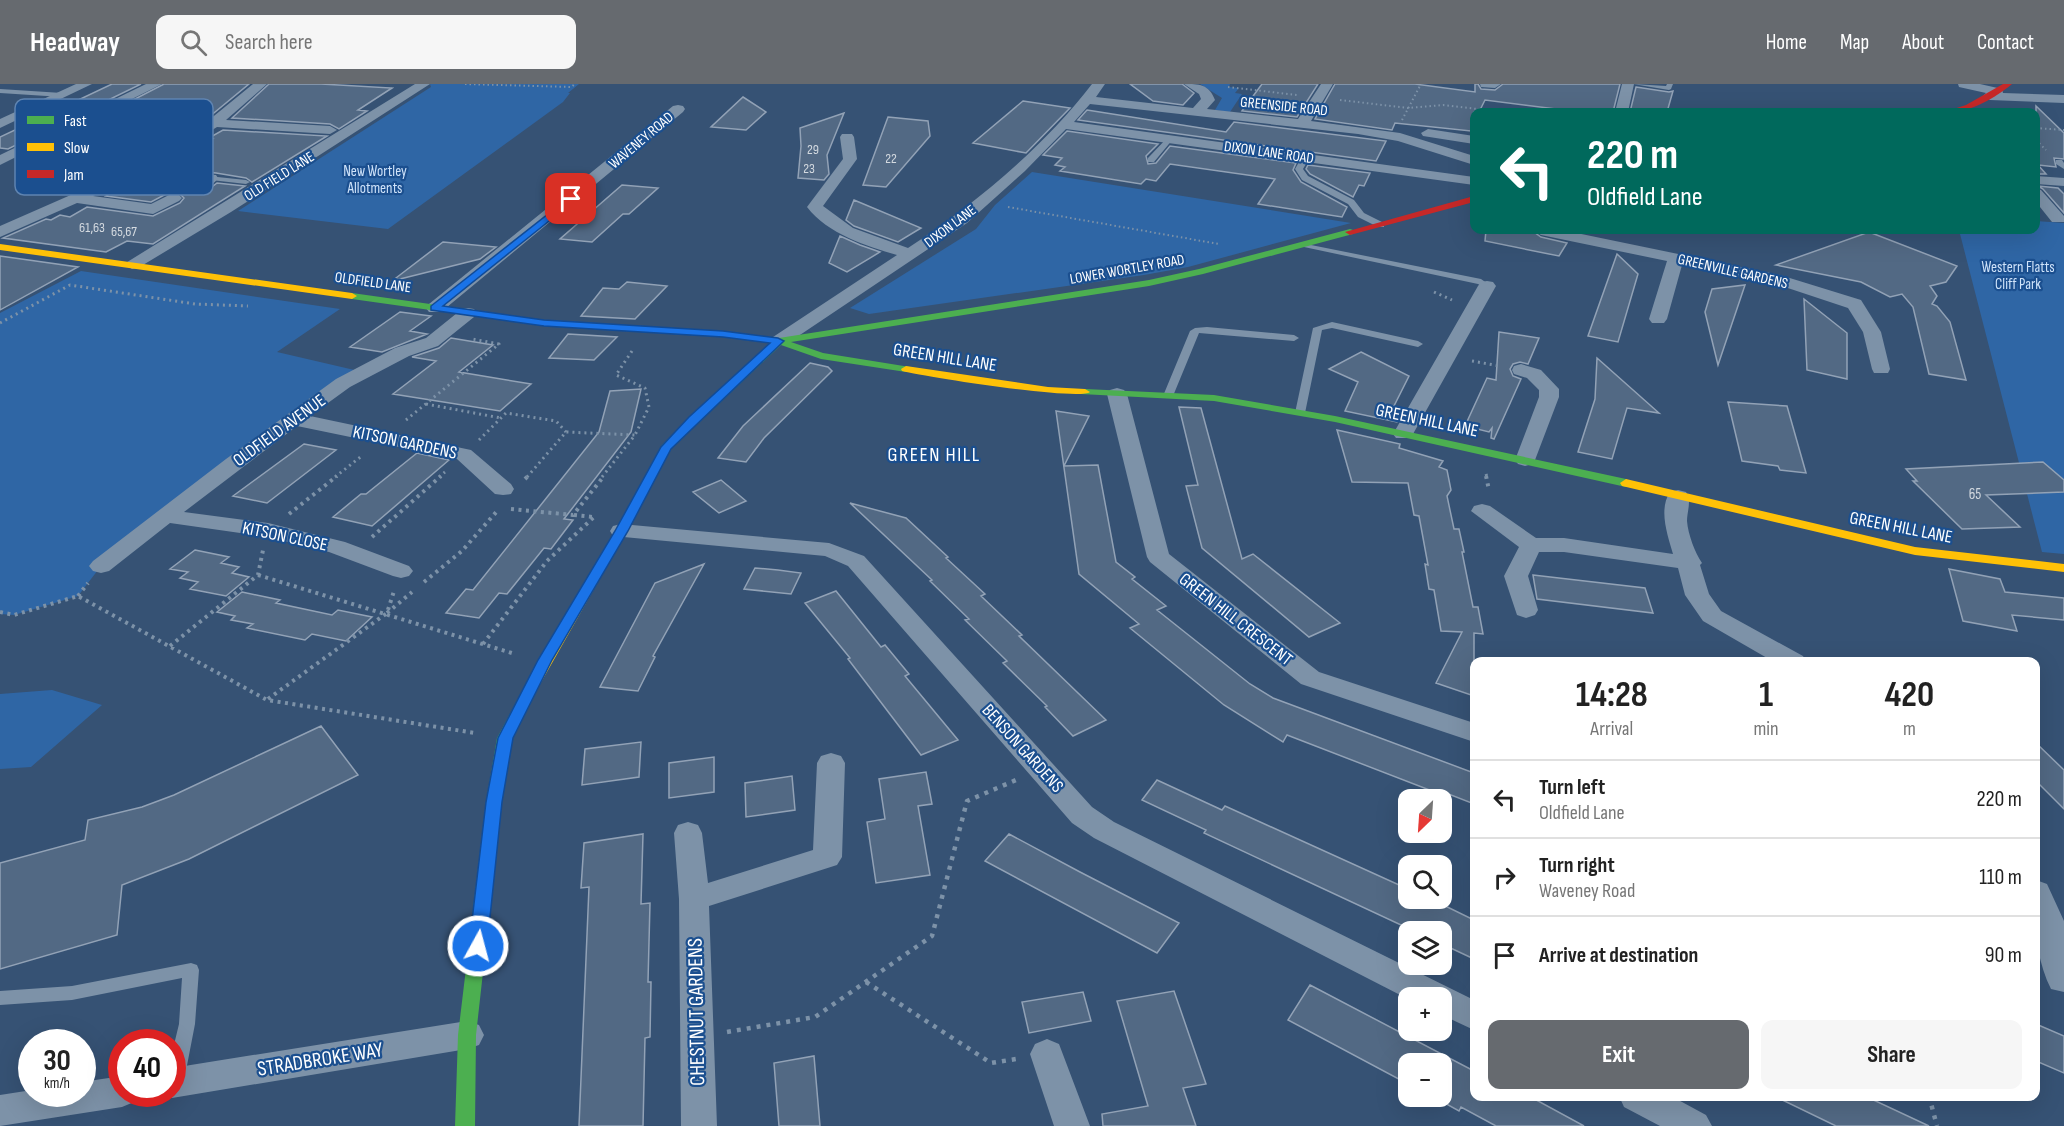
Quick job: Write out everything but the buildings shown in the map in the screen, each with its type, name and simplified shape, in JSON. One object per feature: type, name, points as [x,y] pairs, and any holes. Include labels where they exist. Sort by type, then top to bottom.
[{"type":"street","points":[[54,99],[86,84]]},
{"type":"street","points":[[126,99],[156,84]]},
{"type":"street","points":[[214,123],[261,84]]},
{"type":"street","name":"OLD FIELD LANE","points":[[132,264],[226,210],[424,84]]},
{"type":"street","name":"DIXON LANE","points":[[778,341],[961,220],[1064,125],[1099,84]]},
{"type":"street","points":[[1190,84],[1205,92],[1208,100],[1196,113]]},
{"type":"street","points":[[1302,124],[1327,84]]},
{"type":"street","points":[[1486,84],[1495,84]]},
{"type":"street","points":[[1623,108],[1628,84]]},
{"type":"street","points":[[1964,84],[2062,100]]},
{"type":"street","points":[[2027,84],[2062,100]]},
{"type":"street","points":[[1965,108],[1998,91]]},
{"type":"street","name":"GREENSIDE ROAD","points":[[1087,100],[1400,137],[1470,159]]},
{"type":"street","name":"WAVENEY ROAD","points":[[435,308],[678,109]]},
{"type":"street","points":[[0,113],[15,114]]},
{"type":"street","points":[[0,124],[15,117]]},
{"type":"street","points":[[214,123],[330,130]]},
{"type":"street","name":"DIXON LANE ROAD","points":[[1064,125],[1470,180]]},
{"type":"street","points":[[1400,137],[1420,132],[1470,139]]},
{"type":"street","points":[[846,137],[850,159],[842,172],[822,192],[815,207],[848,232],[881,246],[912,254]]},
{"type":"street","points":[[0,161],[15,154]]},
{"type":"street","points":[[2040,180],[2064,182]]},
{"type":"street","points":[[0,232],[86,195]]},
{"type":"street","points":[[77,199],[153,208],[174,198]]},
{"type":"street","points":[[2040,198],[2058,219]]},
{"type":"street","name":"LOWER WORTLEY ROAD","points":[[778,341],[1149,283],[1470,201]]},
{"type":"street","name":"GREENVILLE GARDENS","points":[[1559,234],[1780,280],[1855,304],[1872,332],[1881,369]]},
{"type":"street","name":"OLDFIELD LANE","points":[[0,247],[544,323],[723,334],[778,341]]},
{"type":"street","points":[[1658,319],[1676,258]]},
{"type":"street","points":[[1403,434],[1487,286]]},
{"type":"street","name":"OLDFIELD AVENUE","points":[[101,566],[164,516],[343,383],[402,352],[432,342],[468,313]]},
{"type":"street","points":[[465,1126],[467,1035],[494,802],[505,738],[545,660],[621,531],[666,447],[778,341]]},
{"type":"street","name":"GREEN HILL LANE","points":[[778,341],[821,356],[1048,390],[1214,398],[1300,413],[1525,460],[1915,551],[2064,568]]},
{"type":"street","points":[[1521,370],[1534,374],[1549,388],[1549,397],[1525,460]]},
{"type":"street","name":"GREEN HILL CRESCENT","points":[[1117,394],[1158,557],[1310,678],[1470,732]]},
{"type":"street","name":"KITSON GARDENS","points":[[294,419],[464,454],[503,489]]},
{"type":"street","points":[[1678,497],[1676,523],[1690,563],[1697,595],[1712,615],[1785,657]]},
{"type":"street","name":"KITSON CLOSE","points":[[164,516],[268,530],[337,547],[401,571]]},
{"type":"street","points":[[1489,516],[1531,545],[1564,545],[1690,563]]},
{"type":"street","name":"BENSON GARDENS","points":[[621,531],[829,550],[856,561],[1082,815],[1104,830],[1418,987]]},
{"type":"street","points":[[1526,610],[1516,576],[1531,545]]},
{"type":"street","points":[[694,898],[827,857],[831,763]]},
{"type":"street","name":"CHESTNUT GARDENS","points":[[688,832],[694,898],[699,1126]]},
{"type":"street","points":[[2040,900],[2047,915],[2062,979]]},
{"type":"street","name":"BENSON GARDENS","points":[[1452,1004],[1470,1014]]},
{"type":"street","name":"STRADBROKE WAY","points":[[186,1080],[467,1035]]},
{"type":"street","points":[[1047,1054],[1072,1126]]},
{"type":"street","points":[[10,1115],[108,1094]]},
{"type":"street","points":[[1646,1101],[1694,1126]]},
{"type":"lane","points":[[1636,84],[1669,88],[1670,84]]},
{"type":"lane","points":[[0,91],[62,95]]},
{"type":"lane","points":[[1151,160],[1169,139]]},
{"type":"lane","points":[[1306,157],[1299,169],[1305,178],[1351,202],[1361,215],[1381,225]]},
{"type":"lane","points":[[213,182],[246,182]]},
{"type":"lane","points":[[1304,245],[1481,282],[1487,286]]},
{"type":"lane","points":[[1300,413],[1318,328],[1332,325],[1418,344]]},
{"type":"lane","points":[[1168,396],[1195,331],[1207,330],[1294,338]]},
{"type":"lane","points":[[0,998],[71,994],[191,970],[186,1029]]},
{"type":"path","points":[[465,84],[571,87],[575,84]]},
{"type":"path","points":[[1230,84],[1228,87],[1408,108],[1443,105],[1470,108]]},
{"type":"path","points":[[1408,108],[1421,84]]},
{"type":"path","points":[[2040,129],[2064,130]]},
{"type":"path","points":[[981,203],[1226,245]]},
{"type":"path","points":[[0,323],[70,285],[195,304]]},
{"type":"path","points":[[573,515],[635,435],[649,407],[645,388],[616,375],[646,331]]},
{"type":"path","points":[[170,646],[258,575],[268,530],[499,344],[442,334]]},
{"type":"path","points":[[1447,356],[1521,370]]},
{"type":"path","points":[[425,404],[502,418]]},
{"type":"path","points":[[354,554],[506,414],[556,422],[566,432],[635,435]]},
{"type":"path","points":[[523,482],[566,432]]},
{"type":"path","points":[[1480,450],[1489,516]]},
{"type":"path","points":[[267,699],[387,613],[462,550],[500,508],[594,517],[547,561],[483,644]]},
{"type":"path","points":[[387,613],[401,571]]},
{"type":"path","points":[[258,575],[483,644],[545,660]]},
{"type":"path","points":[[0,612],[14,615],[78,596],[267,699],[505,738]]},
{"type":"path","points":[[697,1038],[815,1017],[932,936],[967,801],[1042,770]]},
{"type":"path","points":[[866,982],[990,1063],[1047,1054]]},
{"type":"path","points":[[1930,1101],[1937,1126]]},
{"type":"green space","name":"New Wortley Allotments","points":[[430,84],[579,84],[568,93],[570,93],[563,102],[388,229],[238,211],[431,87]]},
{"type":"green space","points":[[1200,84],[1230,84],[1229,87],[1239,88],[1235,93],[1242,94],[1230,112],[1215,110],[1222,98]]},
{"type":"green space","points":[[1032,172],[1351,223],[1188,267],[1144,275],[869,314],[850,308],[976,229],[995,205]]},
{"type":"green space","name":"Western Flatts Cliff Park","points":[[2040,221],[2064,223],[2064,554],[2042,552],[1960,234],[2040,234]]},
{"type":"green space","points":[[81,271],[340,309],[277,352],[363,372],[101,566],[78,596],[14,615],[0,614],[0,313]]},
{"type":"green space","points":[[52,690],[102,705],[31,767],[0,769],[0,694]]},
{"type":"traffic: fast","points":[[783,340],[1149,283],[1200,272],[1350,232]]},
{"type":"traffic: fast","points":[[352,296],[544,323],[723,334],[779,341],[821,356],[906,369]]},
{"type":"traffic: fast","points":[[625,524],[666,447],[779,341]]},
{"type":"traffic: fast","points":[[1085,392],[1214,398],[1335,419],[1626,483]]},
{"type":"traffic: fast","points":[[465,1126],[467,1035],[494,802],[505,738],[532,686]]},
{"type":"traffic: slow","points":[[0,247],[352,296]]},
{"type":"traffic: slow","points":[[906,369],[1048,390],[1085,392]]},
{"type":"traffic: slow","points":[[1626,483],[1915,551],[2064,568]]},
{"type":"traffic: slow","points":[[532,686],[625,524]]},
{"type":"traffic: jam","points":[[1965,108],[2008,84]]},
{"type":"traffic: jam","points":[[1350,232],[1470,200]]},
{"type":"district","name":"GREEN HILL","points":[[934,454]]},
{"type":"route","points":[[478,946],[494,802],[505,738],[545,660],[621,531],[666,447],[778,341],[723,334],[623,330],[544,323],[435,308],[571,199]]}]
